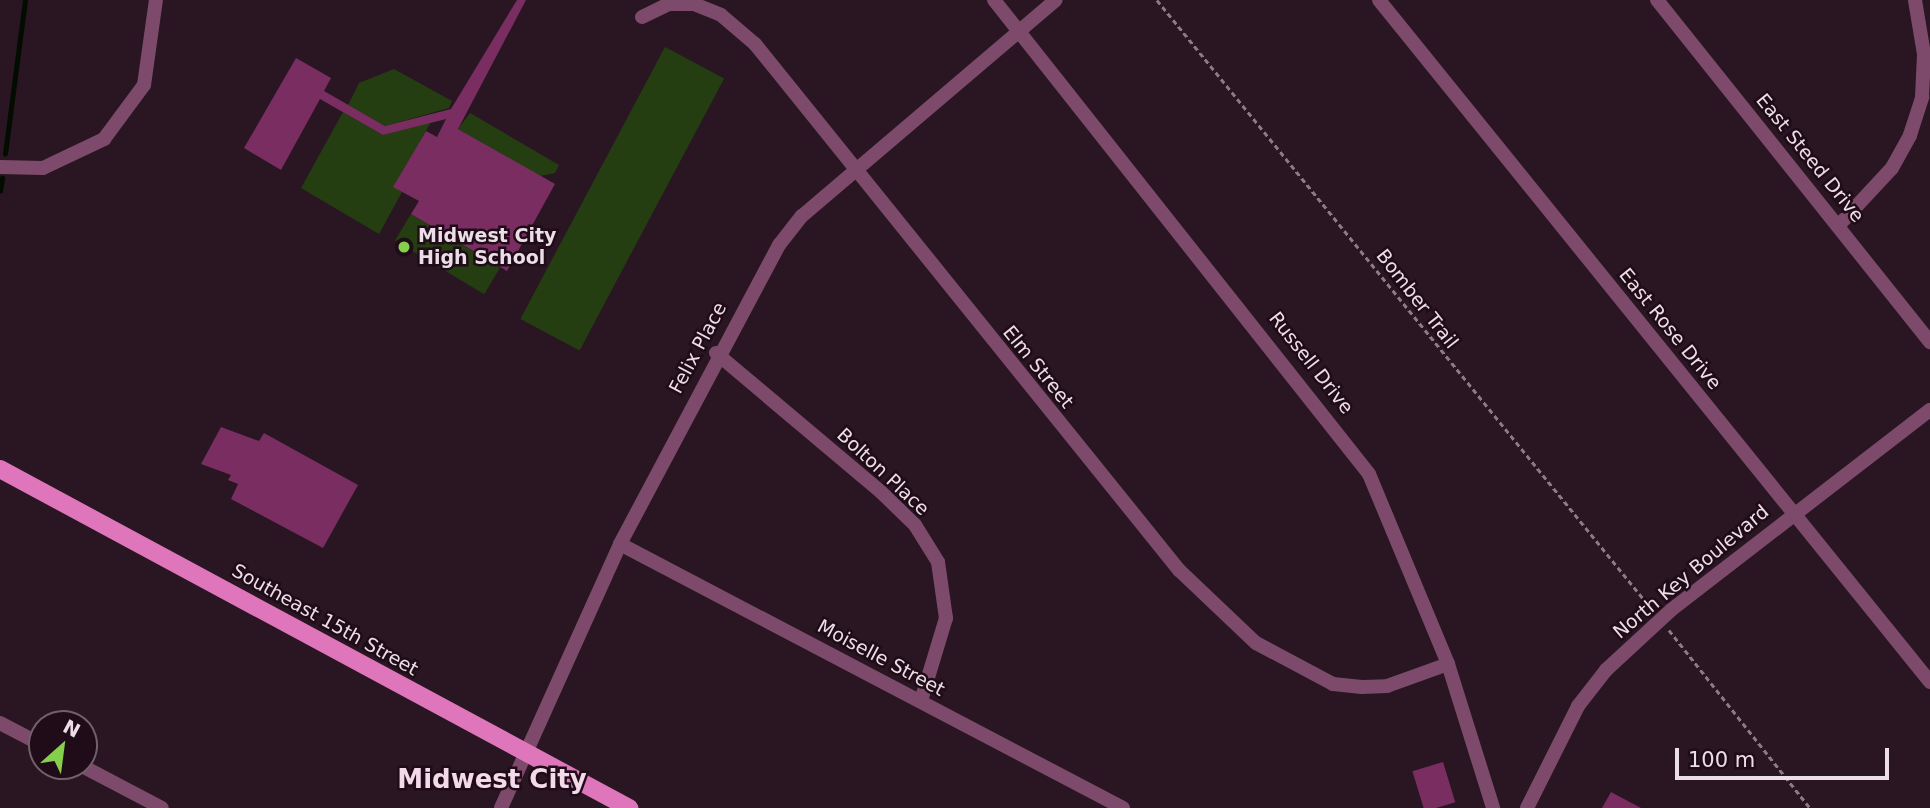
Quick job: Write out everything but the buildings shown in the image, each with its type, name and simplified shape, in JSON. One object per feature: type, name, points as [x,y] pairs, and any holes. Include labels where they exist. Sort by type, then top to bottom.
[{"type":"main road","name":"Southeast 15th Street","points":[[0,469],[629,808]]},
{"type":"street","points":[[0,167],[43,168],[104,139],[144,85],[156,0]]},
{"type":"street","name":"Russell Drive","points":[[994,0],[1346,439],[1388,506],[1448,664],[1493,808]]},
{"type":"street","name":"Felix Place","points":[[501,808],[620,544],[716,354],[779,245],[852,172],[1055,0]]},
{"type":"street","name":"East Rose Drive","points":[[1379,0],[1930,682]]},
{"type":"street","name":"East Steed Drive","points":[[1657,0],[1930,342]]},
{"type":"street","points":[[1839,225],[1892,169],[1910,135],[1923,75],[1915,0]]},
{"type":"street","name":"Elm Street","points":[[642,17],[682,3],[721,15],[755,44],[852,172],[1179,570],[1255,643],[1333,684],[1387,686],[1448,664]]},
{"type":"street","name":"Bolton Place","points":[[716,354],[881,492],[915,525],[938,562],[946,618],[921,701]]},
{"type":"street","name":"North Key Boulevard","points":[[1527,808],[1572,716],[1600,676],[1793,512],[1930,410]]},
{"type":"street","name":"Moiselle Street","points":[[620,544],[1123,808]]},
{"type":"street","points":[[0,723],[28,738]]},
{"type":"street","points":[[98,774],[162,808]]},
{"type":"path","name":"Bomber Trail","points":[[1157,0],[1656,613]]},
{"type":"path","points":[[1666,627],[1810,808]]},
{"type":"green space","points":[[665,47],[724,78],[580,350],[520,319]]},
{"type":"green space","points":[[394,69],[452,101],[449,108],[385,126],[348,105],[359,83]]},
{"type":"green space","points":[[343,112],[383,135],[431,122],[394,186],[402,192],[379,234],[301,188]]},
{"type":"green space","points":[[470,113],[559,165],[555,173],[540,176],[458,129]]},
{"type":"green space","points":[[411,214],[500,268],[484,294],[395,241]]},
{"type":"waterway","points":[[5,154],[25,0]]},
{"type":"waterway","points":[[0,191],[2,178]]},
{"type":"place","name":"Midwest City High School","points":[[404,247]]},
{"type":"district","name":"Midwest City","points":[[492,780]]}]
